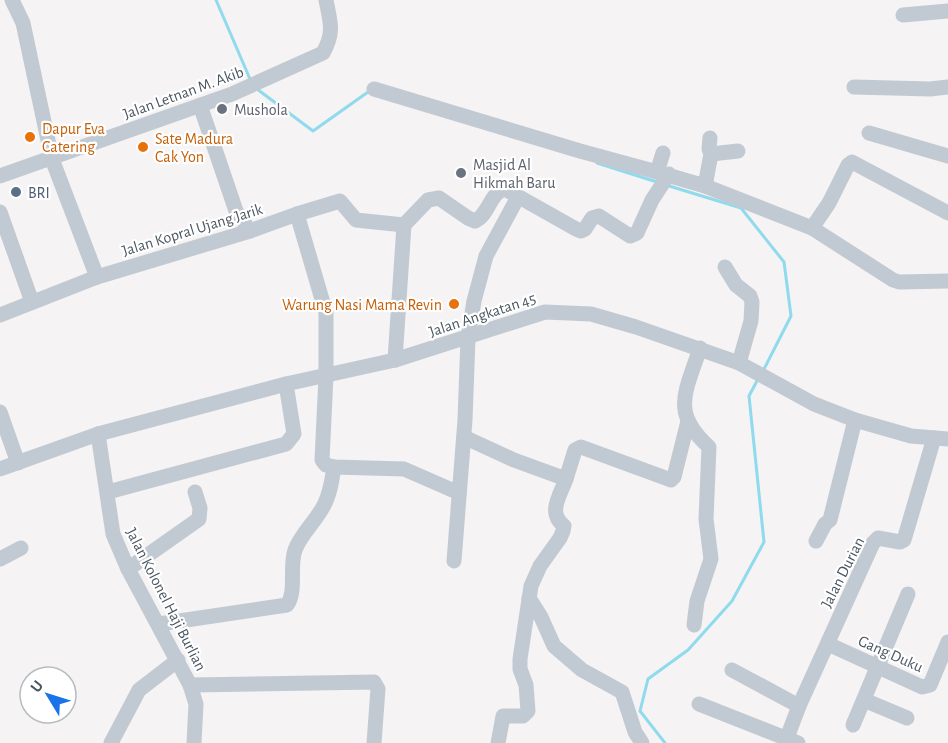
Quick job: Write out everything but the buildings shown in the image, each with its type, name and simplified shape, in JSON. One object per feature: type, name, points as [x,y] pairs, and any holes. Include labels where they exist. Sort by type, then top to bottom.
[{"type":"street","points":[[12,0],[23,23],[52,159],[97,277]]},
{"type":"street","name":"Jalan Letnan M. Akib","points":[[0,176],[232,94],[323,53],[330,40],[331,24],[326,0]]},
{"type":"street","points":[[903,15],[948,11]]},
{"type":"street","points":[[854,87],[930,89],[948,87]]},
{"type":"street","points":[[374,89],[705,186],[812,228],[893,280],[899,282],[948,281]]},
{"type":"street","points":[[200,105],[236,211],[250,231]]},
{"type":"street","points":[[869,133],[948,156]]},
{"type":"street","points":[[705,186],[711,154],[710,138]]},
{"type":"street","points":[[711,154],[738,151]]},
{"type":"street","points":[[395,360],[404,225],[428,200],[439,198],[475,221],[484,214],[497,192],[505,189],[581,231],[592,218],[599,216],[630,236],[637,233],[665,175],[663,153]]},
{"type":"street","points":[[812,228],[829,203],[848,165],[852,162],[948,213]]},
{"type":"street","points":[[454,561],[464,437],[468,338],[474,302],[486,256],[518,197]]},
{"type":"street","name":"Jalan Kopral Ujang Jarik","points":[[0,315],[97,277],[340,201],[356,220],[404,225]]},
{"type":"street","points":[[0,212],[32,302]]},
{"type":"street","points":[[297,214],[326,313],[326,375],[321,455],[326,465],[404,469],[459,493]]},
{"type":"street","points":[[725,267],[736,285],[750,296],[752,302],[746,366]]},
{"type":"street","name":"Jalan Angkatan 45","points":[[0,469],[98,434],[286,384],[395,360],[545,312],[591,314],[636,327],[746,366],[814,404],[855,420],[911,436],[941,439]]},
{"type":"street","points":[[694,625],[697,601],[711,560],[706,519],[710,450],[694,432],[688,421],[683,402],[700,348]]},
{"type":"street","points":[[108,492],[286,444],[294,434],[286,384]]},
{"type":"street","points":[[0,412],[18,463]]},
{"type":"street","points":[[816,541],[825,524],[830,520],[855,420]]},
{"type":"street","points":[[498,743],[503,716],[506,714],[523,716],[528,711],[526,685],[520,669],[520,658],[531,586],[540,566],[563,531],[564,526],[556,517],[555,511],[575,450],[581,447],[671,480],[674,477],[688,421]]},
{"type":"street","name":"Jalan Kolonel Haji Burlian","points":[[98,434],[113,534],[128,569],[190,685],[196,704],[194,743]]},
{"type":"street","points":[[464,437],[514,460],[566,479]]},
{"type":"street","name":"Jalan Durian","points":[[790,742],[799,706],[873,543],[878,538],[900,542],[904,540],[941,439]]},
{"type":"street","points":[[159,624],[287,605],[291,594],[294,551],[323,508],[330,490],[334,467]]},
{"type":"street","points":[[128,569],[199,519],[200,508],[195,492]]},
{"type":"street","points":[[0,559],[21,548]]},
{"type":"street","points":[[853,725],[908,594]]},
{"type":"street","points":[[529,598],[541,617],[554,646],[582,670],[622,692],[635,732],[642,743]]},
{"type":"street","name":"Gang Duku","points":[[828,644],[922,687],[930,685],[948,642]]},
{"type":"street","points":[[111,743],[139,690],[178,660]]},
{"type":"street","points":[[732,670],[799,706]]},
{"type":"street","points":[[190,685],[374,682],[378,688],[374,743]]},
{"type":"street","points":[[864,700],[907,718]]},
{"type":"street","points":[[699,704],[790,742]]},
{"type":"waterway","points":[[216,0],[250,79]]},
{"type":"waterway","points":[[257,89],[313,131],[368,92],[371,93]]},
{"type":"waterway","points":[[597,163],[657,182]]},
{"type":"waterway","points":[[666,185],[741,208],[784,262],[791,316],[763,371]]},
{"type":"waterway","points":[[665,743],[640,711],[648,679],[688,650],[732,601],[764,542],[749,396],[758,379]]},
{"type":"place","name":"Mushola","points":[[222,109]]},
{"type":"place","name":"Dapur Eva Catering","points":[[30,137]]},
{"type":"place","name":"Sate Madura Cak Yon","points":[[143,147]]},
{"type":"place","name":"Masjid Al Hikmah Baru","points":[[461,173]]},
{"type":"place","name":"BRI","points":[[16,192]]},
{"type":"place","name":"Warung Nasi Mama Revin","points":[[454,304]]}]
